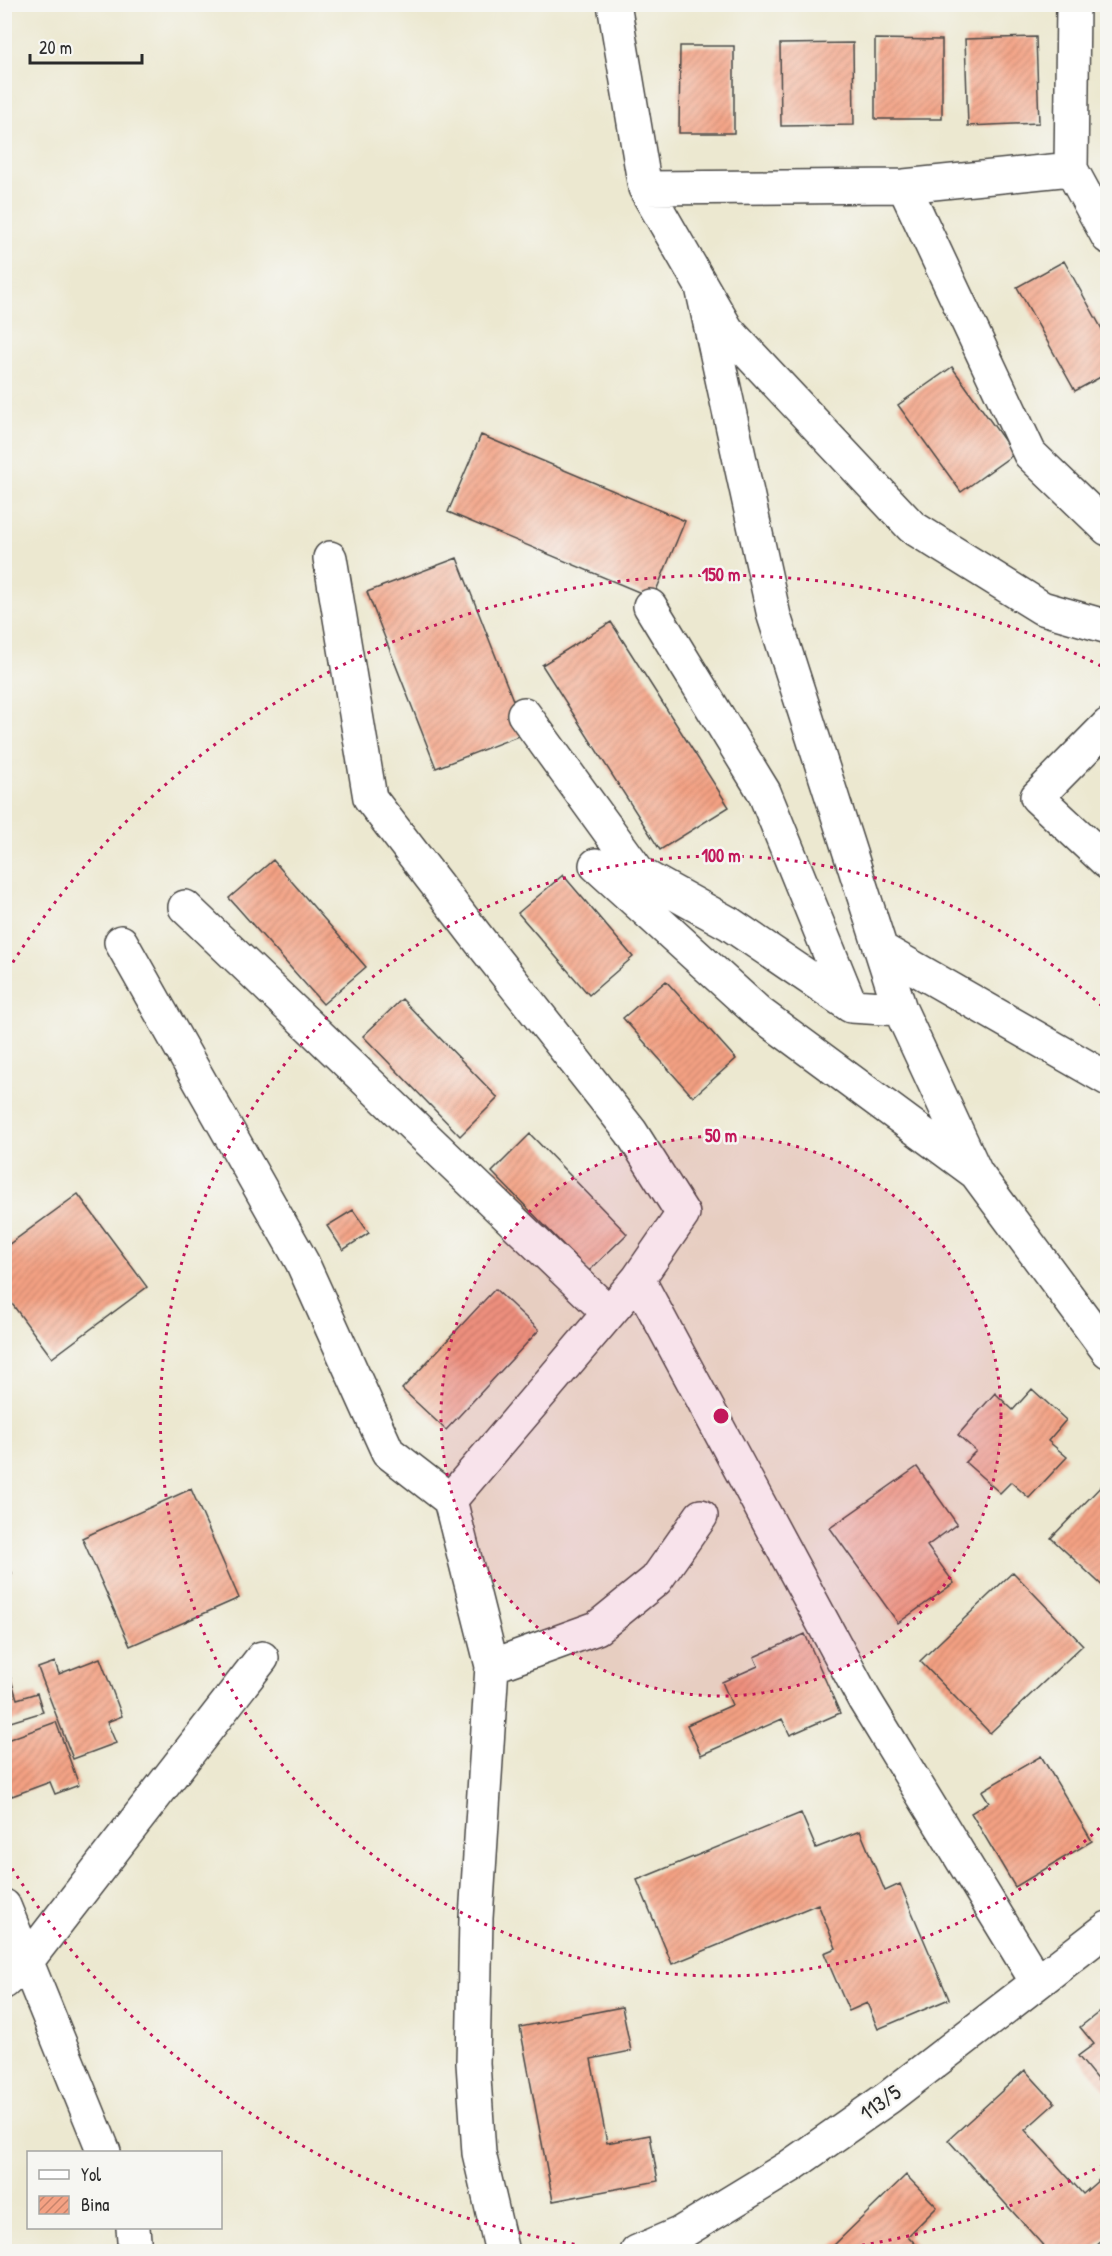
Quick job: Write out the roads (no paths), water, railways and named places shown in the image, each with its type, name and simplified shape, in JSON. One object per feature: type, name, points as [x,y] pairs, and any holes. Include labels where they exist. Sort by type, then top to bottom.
[{"type":"street","points":[[614,4],[645,188],[727,330],[912,527],[1042,608],[1107,627]]},
{"type":"street","points":[[1072,4],[1071,170],[1107,237]]},
{"type":"street","points":[[645,188],[904,186],[1071,170]]},
{"type":"street","points":[[904,186],[1030,454],[1107,529]]},
{"type":"street","points":[[702,287],[774,616],[900,1010],[976,1173],[1107,1351]]},
{"type":"street","points":[[330,558],[370,798],[631,1132],[683,1214],[638,1279],[450,1500]]},
{"type":"street","points":[[650,606],[764,792],[851,1006]]},
{"type":"street","points":[[524,714],[640,874],[730,924],[851,1006],[900,1010]]},
{"type":"street","points":[[1107,725],[1037,797],[1107,863]]},
{"type":"street","points":[[596,865],[759,1013],[976,1173]]},
{"type":"street","points":[[185,907],[609,1313]]},
{"type":"street","points":[[120,942],[302,1262],[388,1452],[450,1500],[492,1666],[476,1918],[473,2063],[479,2153],[502,2252]]},
{"type":"street","points":[[881,949],[1107,1080]]},
{"type":"street","points":[[638,1279],[864,1699],[1036,1982]]},
{"type":"street","points":[[492,1666],[597,1628],[656,1580],[701,1515]]},
{"type":"street","points":[[16,1971],[262,1658]]},
{"type":"street","points":[[4,1906],[16,1971],[104,2151]]},
{"type":"street","name":"113/5","points":[[637,2252],[680,2234],[789,2167],[889,2097],[1107,1928]]},
{"type":"street","points":[[133,2229],[135,2252]]}]
